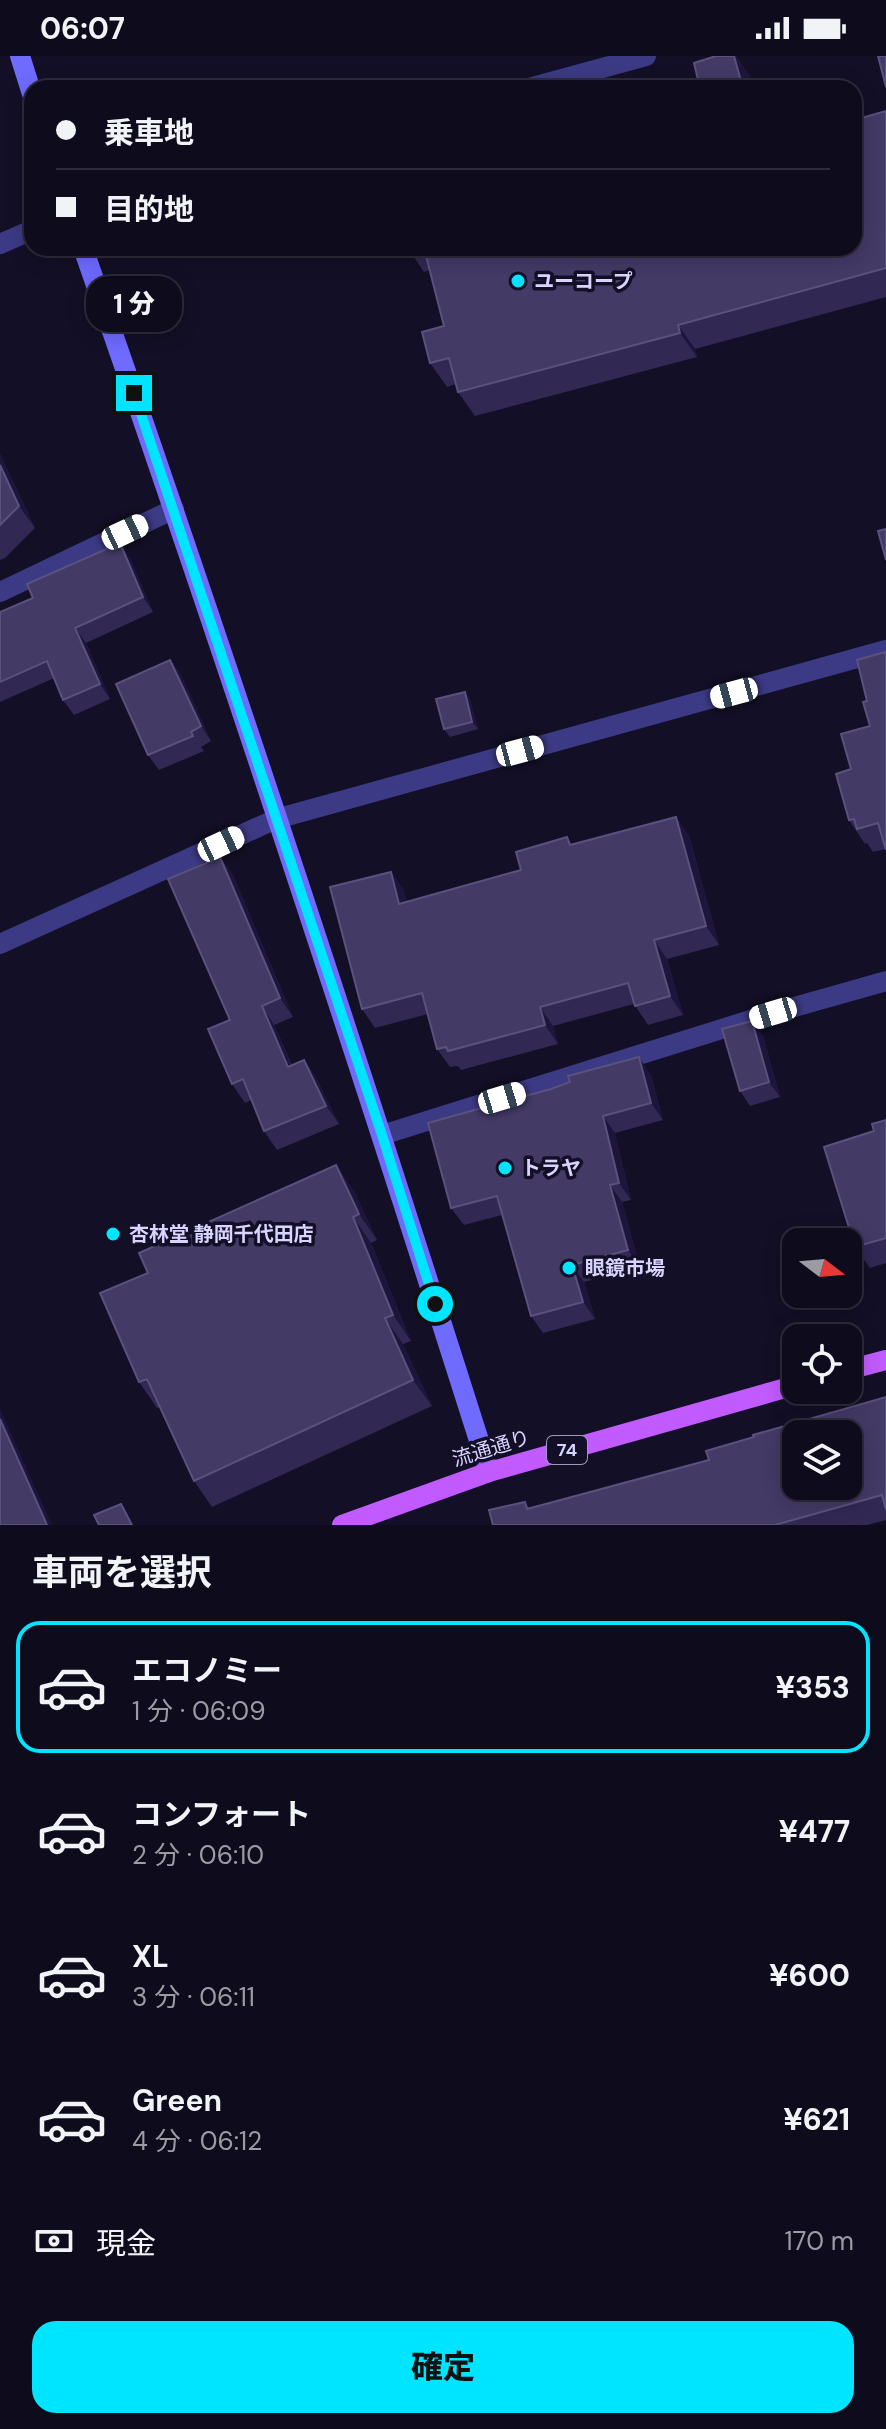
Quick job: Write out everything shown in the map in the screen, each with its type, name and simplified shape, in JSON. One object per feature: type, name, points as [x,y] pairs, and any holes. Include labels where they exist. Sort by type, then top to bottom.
[{"type":"main road","points":[[862,1366],[886,1360]]},
{"type":"main road","name":"流通通り","points":[[342,1525],[489,1472],[782,1389]]},
{"type":"street","points":[[20,56],[28,80]]},
{"type":"street","points":[[558,80],[646,56]]},
{"type":"street","points":[[0,244],[24,234]]},
{"type":"street","points":[[86,256],[174,509],[382,1135],[489,1472]]},
{"type":"street","points":[[0,592],[174,509]]},
{"type":"street","points":[[0,944],[276,819],[886,650]]},
{"type":"street","points":[[382,1135],[757,1017],[886,981]]},
{"type":"building","points":[[716,56],[734,56],[741,80],[698,80],[694,63]]},
{"type":"building","points":[[878,56],[886,56],[886,87]]},
{"type":"building","points":[[886,111],[886,268],[678,325],[680,333],[458,392],[449,358],[430,363],[422,332],[444,326],[426,256],[862,256],[862,118]]},
{"type":"building","points":[[0,465],[19,506],[0,525]]},
{"type":"building","points":[[886,529],[886,560],[878,531]]},
{"type":"building","points":[[120,543],[143,597],[75,628],[100,684],[63,700],[47,661],[0,682],[0,612],[33,598],[27,584]]},
{"type":"building","points":[[885,652],[886,850],[878,823],[857,829],[854,819],[849,820],[836,774],[851,769],[841,734],[870,726],[857,660]]},
{"type":"building","points":[[170,660],[201,726],[191,732],[193,736],[148,755],[116,684]]},
{"type":"building","points":[[465,692],[472,722],[444,729],[436,699]]},
{"type":"building","points":[[676,817],[706,926],[654,940],[670,996],[635,1006],[628,983],[540,1007],[545,1025],[448,1051],[446,1047],[437,1049],[422,993],[362,1009],[330,887],[391,872],[399,904],[521,870],[516,852],[567,837],[570,845]]},
{"type":"building","points":[[220,857],[280,998],[262,1006],[288,1067],[304,1060],[326,1106],[264,1131],[243,1079],[232,1084],[208,1029],[230,1020],[168,879]]},
{"type":"building","points":[[752,1021],[769,1082],[740,1091],[722,1029]]},
{"type":"building","points":[[639,1057],[651,1103],[603,1116],[619,1183],[610,1185],[628,1250],[572,1265],[583,1302],[531,1316],[497,1196],[451,1208],[428,1123],[551,1089],[570,1082],[568,1076]]},
{"type":"building","points":[[886,1120],[886,1238],[862,1245],[862,1228],[849,1228],[824,1147],[874,1131],[872,1124]]},
{"type":"building","points":[[336,1165],[359,1214],[353,1217],[393,1315],[385,1318],[413,1380],[194,1481],[147,1379],[139,1382],[100,1293],[148,1273],[139,1253]]},
{"type":"building","points":[[886,1397],[886,1510],[882,1495],[775,1525],[493,1525],[489,1510],[525,1502],[527,1509],[709,1460],[706,1451],[782,1427],[782,1500],[862,1500],[862,1420],[806,1420]]},
{"type":"building","points":[[0,1419],[47,1525],[0,1525]]},
{"type":"building","points":[[121,1504],[132,1525],[99,1525],[94,1515]]},
{"type":"place","name":"ユーコープ","points":[[518,281]]},
{"type":"place","name":"トラヤ","points":[[505,1168]]},
{"type":"place","name":"杏林堂 静岡千代田店","points":[[113,1234]]},
{"type":"place","name":"眼鏡市場","points":[[569,1268]]},
{"type":"route","points":[[134,393],[382,1135],[435,1304]]}]
